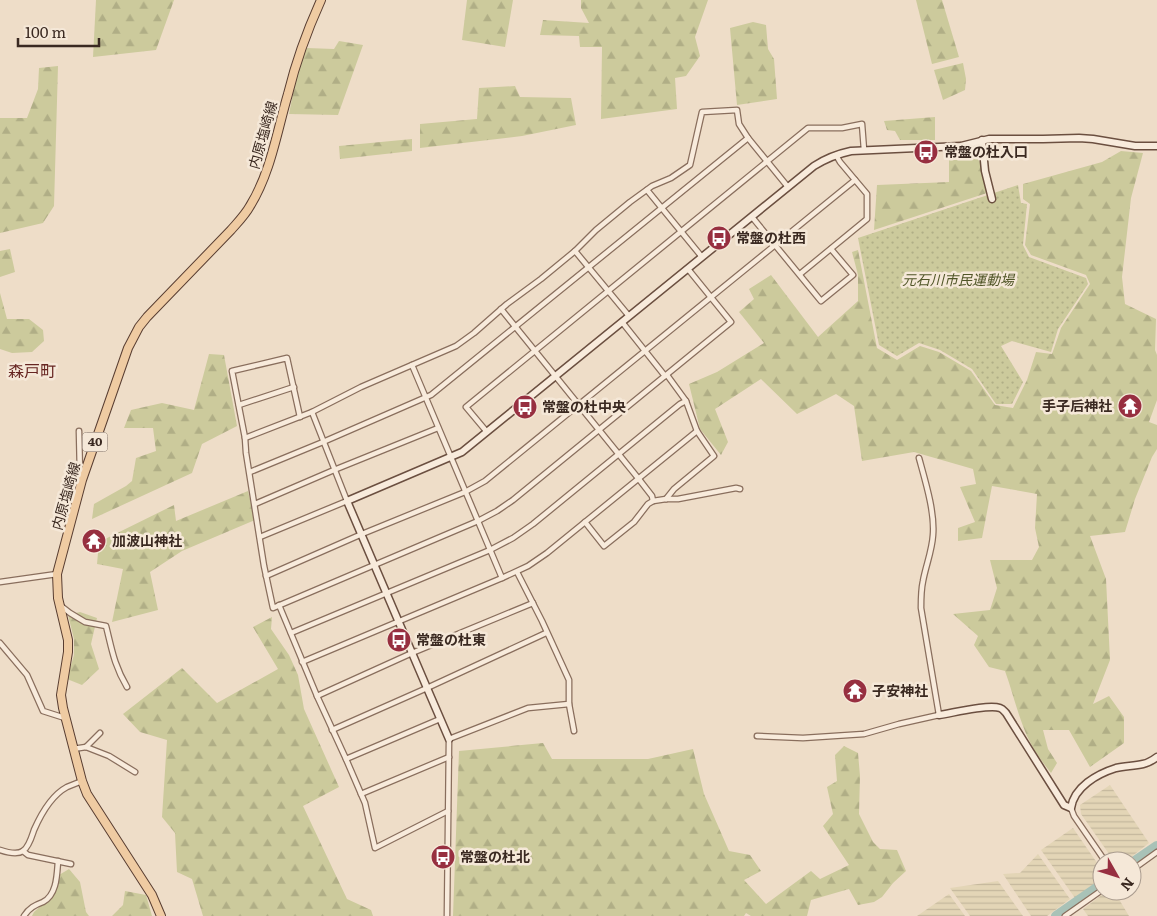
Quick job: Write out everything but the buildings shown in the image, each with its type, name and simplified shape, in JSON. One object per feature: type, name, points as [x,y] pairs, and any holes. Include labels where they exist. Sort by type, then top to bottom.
[{"type":"main road","name":"内原塩崎線","points":[[160,916],[152,895],[88,794],[82,781],[65,718],[62,695],[68,640],[59,605],[57,574],[82,480],[128,348],[139,327],[158,304],[243,217],[258,191],[272,157],[287,94],[300,51],[321,0]]},
{"type":"street","points":[[245,438],[312,412],[361,387],[456,346],[575,251],[596,230],[630,202],[690,165],[702,112],[738,110],[739,124],[748,138],[788,187]]},
{"type":"street","points":[[487,432],[466,407],[808,128],[842,128],[862,124],[864,150]]},
{"type":"street","points":[[250,472],[431,395],[748,138]]},
{"type":"street","points":[[260,537],[462,452],[814,166],[827,158],[851,151],[961,146],[982,140],[1078,138],[1136,146],[1157,146]]},
{"type":"street","points":[[982,140],[985,171],[992,199]]},
{"type":"street","points":[[800,274],[867,219],[867,194],[836,155]]},
{"type":"street","points":[[266,576],[362,534],[466,492],[492,476],[855,180]]},
{"type":"street","points":[[647,190],[702,257]]},
{"type":"street","points":[[752,217],[821,301],[854,275],[831,248]]},
{"type":"street","points":[[575,251],[629,316]]},
{"type":"street","points":[[300,417],[288,358],[232,372],[245,438],[266,576],[273,608],[498,511],[666,376],[732,322],[688,269]]},
{"type":"street","points":[[500,310],[638,478],[652,496],[653,501]]},
{"type":"street","points":[[622,322],[686,401],[696,431],[714,456],[666,499]]},
{"type":"street","points":[[412,365],[502,578]]},
{"type":"street","points":[[239,405],[294,388]]},
{"type":"street","points":[[290,633],[490,550],[513,538],[686,401]]},
{"type":"street","points":[[312,412],[334,470],[449,739],[447,916]]},
{"type":"street","points":[[255,504],[438,428]]},
{"type":"street","points":[[79,430],[80,475],[82,480]]},
{"type":"street","points":[[302,662],[516,572],[547,553],[696,431]]},
{"type":"street","points":[[919,458],[934,526],[932,547],[922,582],[921,594],[939,715]]},
{"type":"street","points":[[584,522],[604,546],[634,522],[648,504],[653,501],[678,499],[736,488],[740,489]]},
{"type":"street","points":[[516,572],[542,621],[569,680],[569,704],[574,732]]},
{"type":"street","points":[[0,582],[57,574]]},
{"type":"street","points":[[317,696],[412,653],[533,603]]},
{"type":"street","points":[[59,605],[85,622],[106,626],[118,672],[127,687]]},
{"type":"street","points":[[279,605],[365,804],[375,848],[448,811]]},
{"type":"street","points":[[332,730],[546,633]]},
{"type":"street","points":[[0,643],[26,675],[42,711],[65,718]]},
{"type":"street","points":[[449,739],[528,708],[569,704]]},
{"type":"street","points":[[757,736],[803,738],[864,734],[939,715],[985,708],[999,708],[1006,714],[1064,805],[1071,808]]},
{"type":"street","points":[[346,759],[440,719]]},
{"type":"street","points":[[86,747],[100,733]]},
{"type":"street","points":[[74,749],[86,747],[109,756],[135,772]]},
{"type":"street","points":[[361,794],[449,757]]},
{"type":"street","points":[[1098,851],[1074,816],[1071,808],[1075,795],[1090,781],[1115,769],[1145,764],[1157,757]]},
{"type":"street","points":[[0,850],[18,853],[23,851],[39,819],[52,801],[66,788],[82,781]]},
{"type":"street","points":[[23,851],[28,855],[71,864]]},
{"type":"street","points":[[1142,863],[1157,852]]},
{"type":"street","points":[[24,916],[51,894],[55,884],[58,861]]},
{"type":"street","points":[[1065,916],[1092,897]]},
{"type":"shaded area","points":[[1110,785],[1149,843],[1139,851],[1107,851],[1081,814],[1080,805]]},
{"type":"shaded area","points":[[1073,828],[1092,856],[1092,885],[1075,898],[1041,850]]},
{"type":"shaded area","points":[[1038,854],[1070,899],[1047,916],[1031,916],[1003,874],[1020,873]]},
{"type":"shaded area","points":[[998,881],[1023,916],[970,916],[950,888]]},
{"type":"shaded area","points":[[949,894],[965,916],[917,916]]},
{"type":"shaded area","points":[[1094,901],[1120,901],[1129,916],[1088,916],[1083,909]]},
{"type":"green space","points":[[96,0],[174,0],[156,50],[93,57]]},
{"type":"green space","points":[[467,0],[513,0],[505,47],[462,40]]},
{"type":"green space","points":[[581,0],[708,0],[695,37],[700,56],[686,76],[675,78],[677,109],[601,119],[602,47],[580,47],[579,36],[540,35],[543,20],[589,23],[581,8]]},
{"type":"green space","points":[[916,0],[942,0],[959,57],[932,64]]},
{"type":"green space","points":[[753,22],[766,25],[768,49],[774,59],[777,99],[737,105],[730,28]]},
{"type":"green space","points":[[339,41],[363,45],[338,115],[289,114],[299,63],[307,48],[334,49]]},
{"type":"green space","points":[[963,63],[966,79],[965,90],[943,100],[934,70]]},
{"type":"green space","points":[[58,66],[54,206],[43,223],[0,233],[0,118],[27,118],[38,89],[39,68]]},
{"type":"green space","points":[[515,86],[520,97],[571,98],[576,125],[522,136],[420,148],[420,124],[477,119],[479,88]]},
{"type":"green space","points":[[935,117],[935,140],[900,140],[895,131],[887,130],[884,121]]},
{"type":"green space","points":[[412,139],[412,151],[340,159],[339,146]]},
{"type":"green space","points":[[1121,151],[1143,153],[1131,198],[1122,277],[1125,304],[1156,319],[1155,350],[1157,355],[1157,400],[1149,422],[1157,425],[1157,449],[1135,499],[1125,532],[1090,536],[1106,579],[1110,660],[1093,704],[1109,696],[1124,717],[1124,743],[1090,767],[1069,730],[1043,730],[1048,749],[1057,763],[1051,773],[1035,751],[1027,735],[1005,671],[989,667],[974,645],[978,636],[953,614],[990,610],[997,588],[990,560],[1032,560],[1039,547],[1035,528],[1037,494],[992,486],[982,538],[958,541],[958,528],[975,522],[960,487],[976,484],[973,469],[914,452],[862,461],[854,406],[836,394],[797,414],[761,379],[715,409],[728,442],[721,455],[700,429],[689,384],[717,372],[764,343],[739,312],[754,299],[749,289],[771,275],[818,337],[858,301],[858,275],[852,252],[858,250],[877,348],[897,360],[920,346],[939,352],[971,371],[995,405],[1013,408],[1027,380],[1036,352],[1052,354],[1061,328],[1090,284],[1086,275],[1031,255],[1025,245],[1030,204],[1023,199],[1023,184],[1102,162]]},
{"type":"green space","points":[[978,154],[987,193],[874,230],[877,185],[949,182],[949,159]]},
{"type":"green space","name":"元石川市民運動場","points":[[1018,185],[1021,203],[1027,204],[1023,245],[1029,257],[1086,278],[1088,284],[1058,329],[1051,352],[1012,341],[1001,346],[1023,382],[1012,404],[996,404],[972,369],[940,350],[919,343],[897,356],[879,345],[858,238]]},
{"type":"green space","points":[[10,249],[15,272],[0,277],[0,251]]},
{"type":"green space","points":[[0,293],[7,319],[29,319],[43,330],[44,341],[32,352],[12,353],[0,349]]},
{"type":"green space","points":[[209,354],[224,355],[237,426],[202,444],[192,473],[92,519],[94,504],[132,481],[136,458],[156,451],[153,428],[124,428],[131,410],[162,403],[194,410]]},
{"type":"green space","points":[[248,491],[255,520],[182,551],[150,572],[158,610],[112,622],[123,569],[97,564],[99,542],[174,505],[176,521]]},
{"type":"green space","points":[[80,612],[97,618],[91,644],[99,669],[82,685],[67,679],[74,655],[74,639],[68,615]]},
{"type":"green space","points":[[272,617],[271,629],[289,655],[298,675],[304,709],[339,787],[303,806],[347,899],[371,910],[373,916],[203,916],[192,879],[177,872],[175,833],[162,817],[167,740],[140,732],[123,714],[182,668],[217,703],[278,669],[253,627]]},
{"type":"green space","points":[[543,743],[552,759],[648,759],[693,749],[704,794],[729,851],[750,855],[761,871],[744,880],[766,904],[811,871],[820,879],[849,865],[823,826],[833,814],[827,787],[837,781],[835,755],[844,746],[858,753],[860,776],[859,814],[873,842],[880,849],[897,850],[906,871],[882,897],[874,902],[858,905],[849,889],[811,900],[807,916],[751,916],[746,913],[744,916],[453,916],[459,751]]},
{"type":"green space","points":[[69,869],[80,882],[86,912],[89,916],[32,916],[52,896],[59,875]]},
{"type":"green space","points":[[125,891],[146,895],[152,916],[112,916],[123,905]]},
{"type":"waterway","points":[[1142,856],[1157,846]]},
{"type":"waterway","points":[[1056,916],[1092,891]]},
{"type":"place","name":"常盤の杜入口","points":[[926,152]]},
{"type":"place","name":"常盤の杜西","points":[[719,238]]},
{"type":"place","name":"手子后神社","points":[[1130,406]]},
{"type":"place","name":"常盤の杜中央","points":[[525,407]]},
{"type":"place","name":"加波山神社","points":[[94,541]]},
{"type":"place","name":"常盤の杜東","points":[[399,640]]},
{"type":"place","name":"子安神社","points":[[855,691]]},
{"type":"place","name":"常盤の杜北","points":[[443,857]]},
{"type":"district","name":"森戸町","points":[[32,371]]}]
